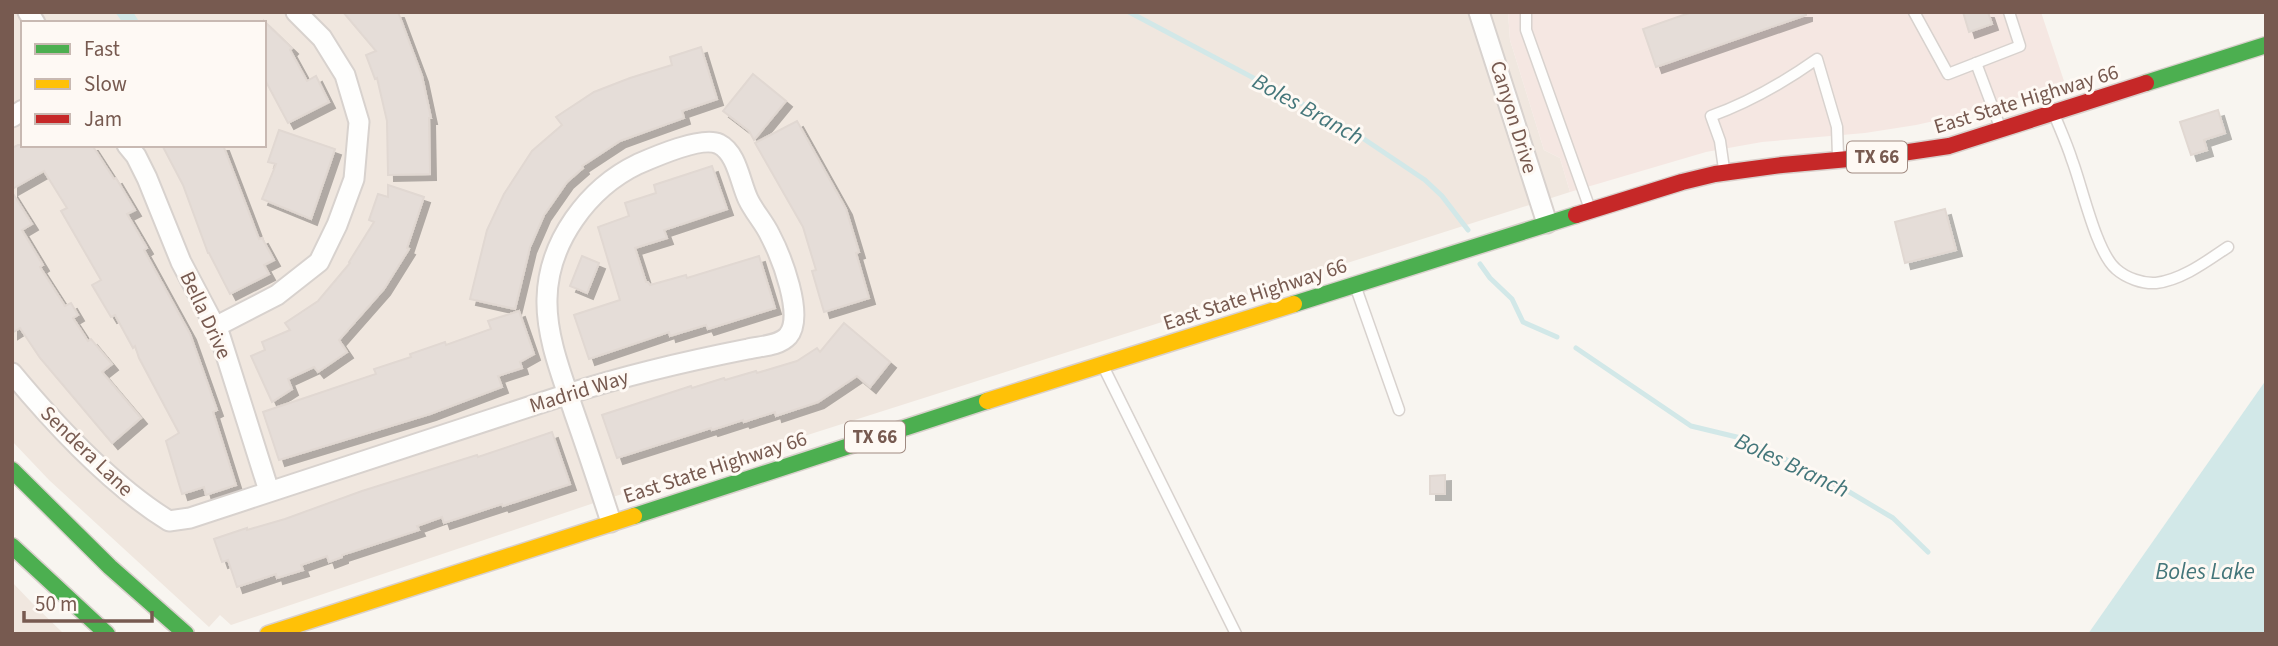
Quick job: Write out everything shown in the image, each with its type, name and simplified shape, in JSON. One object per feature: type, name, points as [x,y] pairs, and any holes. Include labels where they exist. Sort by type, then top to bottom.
[{"type":"main road","name":"East State Highway 66","points":[[268,634],[1102,364],[1682,182],[1773,164],[1922,152],[1949,146],[2266,46]]},
{"type":"main road","points":[[12,470],[110,567],[186,634]]},
{"type":"main road","points":[[12,546],[107,634]]},
{"type":"street","points":[[215,327],[277,295],[318,262],[337,225],[355,179],[359,122],[345,75],[322,38],[296,12]]},
{"type":"street","name":"Canyon Drive","points":[[1479,12],[1547,223]]},
{"type":"street","name":"Madrid Way","points":[[169,521],[190,517],[643,371],[775,344],[789,335],[795,311],[782,260],[769,231],[749,201],[733,160],[727,150],[718,143],[697,143],[628,169],[608,183],[575,217],[553,262],[547,301],[554,349],[568,394]]},
{"type":"street","name":"Bella Drive","points":[[129,147],[147,178],[181,262],[220,336],[269,491]]},
{"type":"street","name":"Sendera Lane","points":[[12,373],[34,400],[96,463],[149,509],[169,521]]},
{"type":"street","points":[[568,394],[611,522]]},
{"type":"lane","points":[[1526,12],[1526,30],[1590,210]]},
{"type":"lane","points":[[1914,12],[1948,74],[2020,46],[2009,12]]},
{"type":"lane","points":[[1724,172],[1720,141],[1711,116],[1744,104],[1783,83],[1817,59],[1837,127],[1838,160]]},
{"type":"lane","points":[[1976,63],[2002,131]]},
{"type":"lane","points":[[2054,114],[2100,242],[2116,269],[2144,283],[2158,283],[2201,265],[2228,247]]},
{"type":"lane","points":[[1354,285],[1399,410]]},
{"type":"lane","points":[[1102,364],[1236,634]]},
{"type":"shaded area","points":[[12,12],[1508,12],[1510,40],[1544,150],[1560,158],[1570,192],[594,503],[231,625],[220,615],[209,627],[49,480],[12,441]]},
{"type":"shaded area","points":[[1508,12],[2041,12],[2065,84],[1916,125],[1865,133],[1762,142],[1706,152],[1570,192],[1560,158],[1544,150],[1510,40]]},
{"type":"shaded area","points":[[12,582],[33,604],[64,634],[12,634]]},
{"type":"water","points":[[115,12],[133,12],[139,21],[122,21]]},
{"type":"water","name":"Boles Lake","points":[[2266,380],[2266,634],[2088,634]]},
{"type":"building","points":[[343,12],[398,12],[422,76],[431,118],[430,174],[388,175],[387,121],[377,78],[375,79],[366,55],[376,51]]},
{"type":"building","points":[[1692,12],[1806,12],[1806,15],[1656,67],[1643,29]]},
{"type":"building","points":[[1963,12],[1988,12],[1992,24],[1969,32]]},
{"type":"building","points":[[266,23],[292,48],[290,50],[307,81],[316,76],[329,102],[288,123],[266,82]]},
{"type":"building","points":[[701,47],[717,99],[682,111],[684,118],[620,141],[582,166],[544,215],[530,247],[515,309],[470,299],[487,230],[504,194],[532,151],[562,125],[556,117],[594,92],[672,65],[670,57]]},
{"type":"building","points":[[753,74],[786,101],[754,140],[749,131],[723,111]]},
{"type":"building","points":[[2218,110],[2225,133],[2204,140],[2207,150],[2191,155],[2180,122]]},
{"type":"building","points":[[797,121],[846,209],[869,298],[824,312],[812,271],[816,270],[803,227],[755,143]]},
{"type":"building","points":[[279,130],[335,149],[311,219],[262,199],[276,164],[268,162]]},
{"type":"building","points":[[18,145],[93,147],[114,179],[116,178],[135,210],[127,214],[147,248],[144,250],[190,334],[217,410],[213,412],[236,485],[206,495],[204,487],[182,494],[166,441],[179,433],[135,346],[133,348],[115,315],[111,317],[92,285],[101,280],[61,211],[67,208],[44,171],[12,189],[12,148]]},
{"type":"building","points":[[163,147],[224,147],[259,239],[262,238],[274,260],[264,265],[269,274],[230,294],[208,253],[183,185]]},
{"type":"building","points":[[712,166],[727,209],[664,230],[667,238],[635,248],[646,282],[650,285],[686,275],[687,278],[759,256],[775,308],[708,329],[706,325],[670,336],[669,332],[589,359],[574,315],[620,300],[598,227],[629,216],[625,203],[656,193],[654,185]]},
{"type":"building","points":[[388,185],[424,197],[407,248],[409,249],[384,289],[339,340],[347,352],[318,372],[314,367],[288,379],[292,389],[272,402],[251,356],[265,350],[262,342],[290,330],[285,323],[318,301],[350,263],[374,222],[369,220],[378,194],[388,197]]},
{"type":"building","points":[[12,192],[32,224],[22,230],[43,265],[40,267],[65,306],[71,303],[78,315],[73,318],[88,341],[91,339],[112,364],[102,372],[141,418],[112,443],[40,358],[20,328],[12,333]]},
{"type":"building","points":[[1945,209],[1956,250],[1905,263],[1895,222]]},
{"type":"building","points":[[582,256],[599,263],[587,293],[570,286]]},
{"type":"building","points":[[519,311],[534,354],[520,362],[522,368],[498,376],[502,387],[430,414],[279,460],[263,412],[376,374],[374,369],[411,357],[410,354],[491,329],[488,321]]},
{"type":"building","points":[[844,323],[890,362],[870,387],[857,376],[818,402],[776,416],[775,412],[712,430],[711,428],[617,458],[602,415],[691,386],[692,388],[756,371],[757,373],[797,361],[817,348],[820,352]]},
{"type":"building","points":[[552,432],[570,484],[444,523],[442,517],[417,526],[419,530],[342,555],[329,562],[327,556],[301,565],[303,570],[277,578],[276,574],[237,587],[228,560],[222,562],[214,539],[285,519],[362,491]]},
{"type":"building","points":[[1445,475],[1445,494],[1430,494],[1430,476]]},
{"type":"waterway","name":"Boles Branch","points":[[1129,12],[1346,127],[1425,180],[1442,196],[1468,230]]},
{"type":"waterway","name":"Boles Branch","points":[[1480,264],[1512,299],[1523,322],[1557,337]]},
{"type":"waterway","name":"Boles Branch","points":[[1576,348],[1691,426],[1745,439],[1846,490],[1893,518],[1928,552]]},
{"type":"traffic: fast","points":[[2146,83],[2266,45]]},
{"type":"traffic: fast","points":[[1294,304],[1576,215]]},
{"type":"traffic: fast","points":[[634,516],[987,401]]},
{"type":"traffic: fast","points":[[12,470],[110,567],[186,634]]},
{"type":"traffic: fast","points":[[12,546],[107,634]]},
{"type":"traffic: slow","points":[[987,401],[1294,304]]},
{"type":"traffic: slow","points":[[268,634],[634,516]]},
{"type":"traffic: jam","points":[[1576,215],[1715,174],[1949,146],[2146,83]]}]
